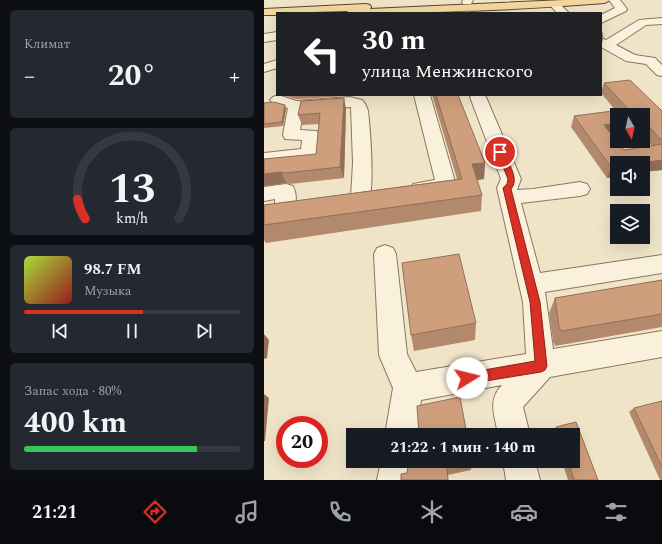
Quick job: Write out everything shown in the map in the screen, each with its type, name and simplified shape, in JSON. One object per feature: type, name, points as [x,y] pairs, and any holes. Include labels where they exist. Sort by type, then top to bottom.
[{"type":"main road","points":[[264,12],[468,1],[516,0]]},
{"type":"main road","points":[[388,12],[488,10],[604,0]]},
{"type":"main road","points":[[264,17],[276,16]]},
{"type":"street","points":[[602,19],[622,9],[614,0]]},
{"type":"street","points":[[554,4],[562,12]]},
{"type":"street","points":[[603,48],[643,22],[662,21]]},
{"type":"street","points":[[264,28],[276,27]]},
{"type":"street","points":[[264,38],[276,36]]},
{"type":"street","points":[[603,48],[631,58],[656,60],[662,72]]},
{"type":"street","points":[[264,68],[276,64]]},
{"type":"street","points":[[400,191],[446,185],[422,96]]},
{"type":"street","points":[[478,97],[512,179],[507,188],[535,302],[541,366],[507,402],[513,428]]},
{"type":"street","points":[[271,100],[357,103],[359,107],[362,163],[361,197]]},
{"type":"street","points":[[264,159],[309,154],[311,135],[291,135],[297,101]]},
{"type":"street","points":[[509,197],[533,196],[580,189]]},
{"type":"street","points":[[264,194],[286,191],[292,206],[264,211]]},
{"type":"street","points":[[385,254],[393,355],[408,388],[402,428]]},
{"type":"street","points":[[531,284],[662,264]]},
{"type":"street","points":[[408,388],[662,344]]},
{"type":"street","points":[[394,480],[396,468]]},
{"type":"street","points":[[520,468],[523,480]]},
{"type":"building","points":[[630,80],[662,111],[662,141],[650,128],[650,108],[627,108],[604,83]]},
{"type":"building","points":[[436,96],[458,96],[485,163],[472,164],[482,195],[264,225],[264,205],[462,179]]},
{"type":"building","points":[[344,98],[340,167],[264,174],[264,159],[316,154],[320,113],[298,115],[301,101]]},
{"type":"building","points":[[274,102],[285,105],[282,122],[264,124],[264,103]]},
{"type":"building","points":[[610,111],[610,124],[604,125],[610,132],[610,148],[622,148],[624,150],[650,148],[650,146],[662,144],[662,160],[650,162],[650,156],[610,156],[610,166],[574,116]]},
{"type":"building","points":[[459,254],[476,323],[411,335],[402,263]]},
{"type":"building","points":[[662,280],[662,314],[561,331],[559,327],[555,298]]},
{"type":"building","points":[[460,397],[466,428],[419,428],[417,406]]},
{"type":"building","points":[[662,401],[662,467],[634,408]]},
{"type":"building","points":[[576,422],[578,428],[556,428]]},
{"type":"building","points":[[580,433],[598,480],[574,480],[570,468],[580,468]]},
{"type":"building","points":[[408,468],[447,468],[448,480],[401,480],[401,474],[407,473]]},
{"type":"route","points":[[467,378],[541,366],[535,302],[507,188],[512,179],[500,152]]}]
